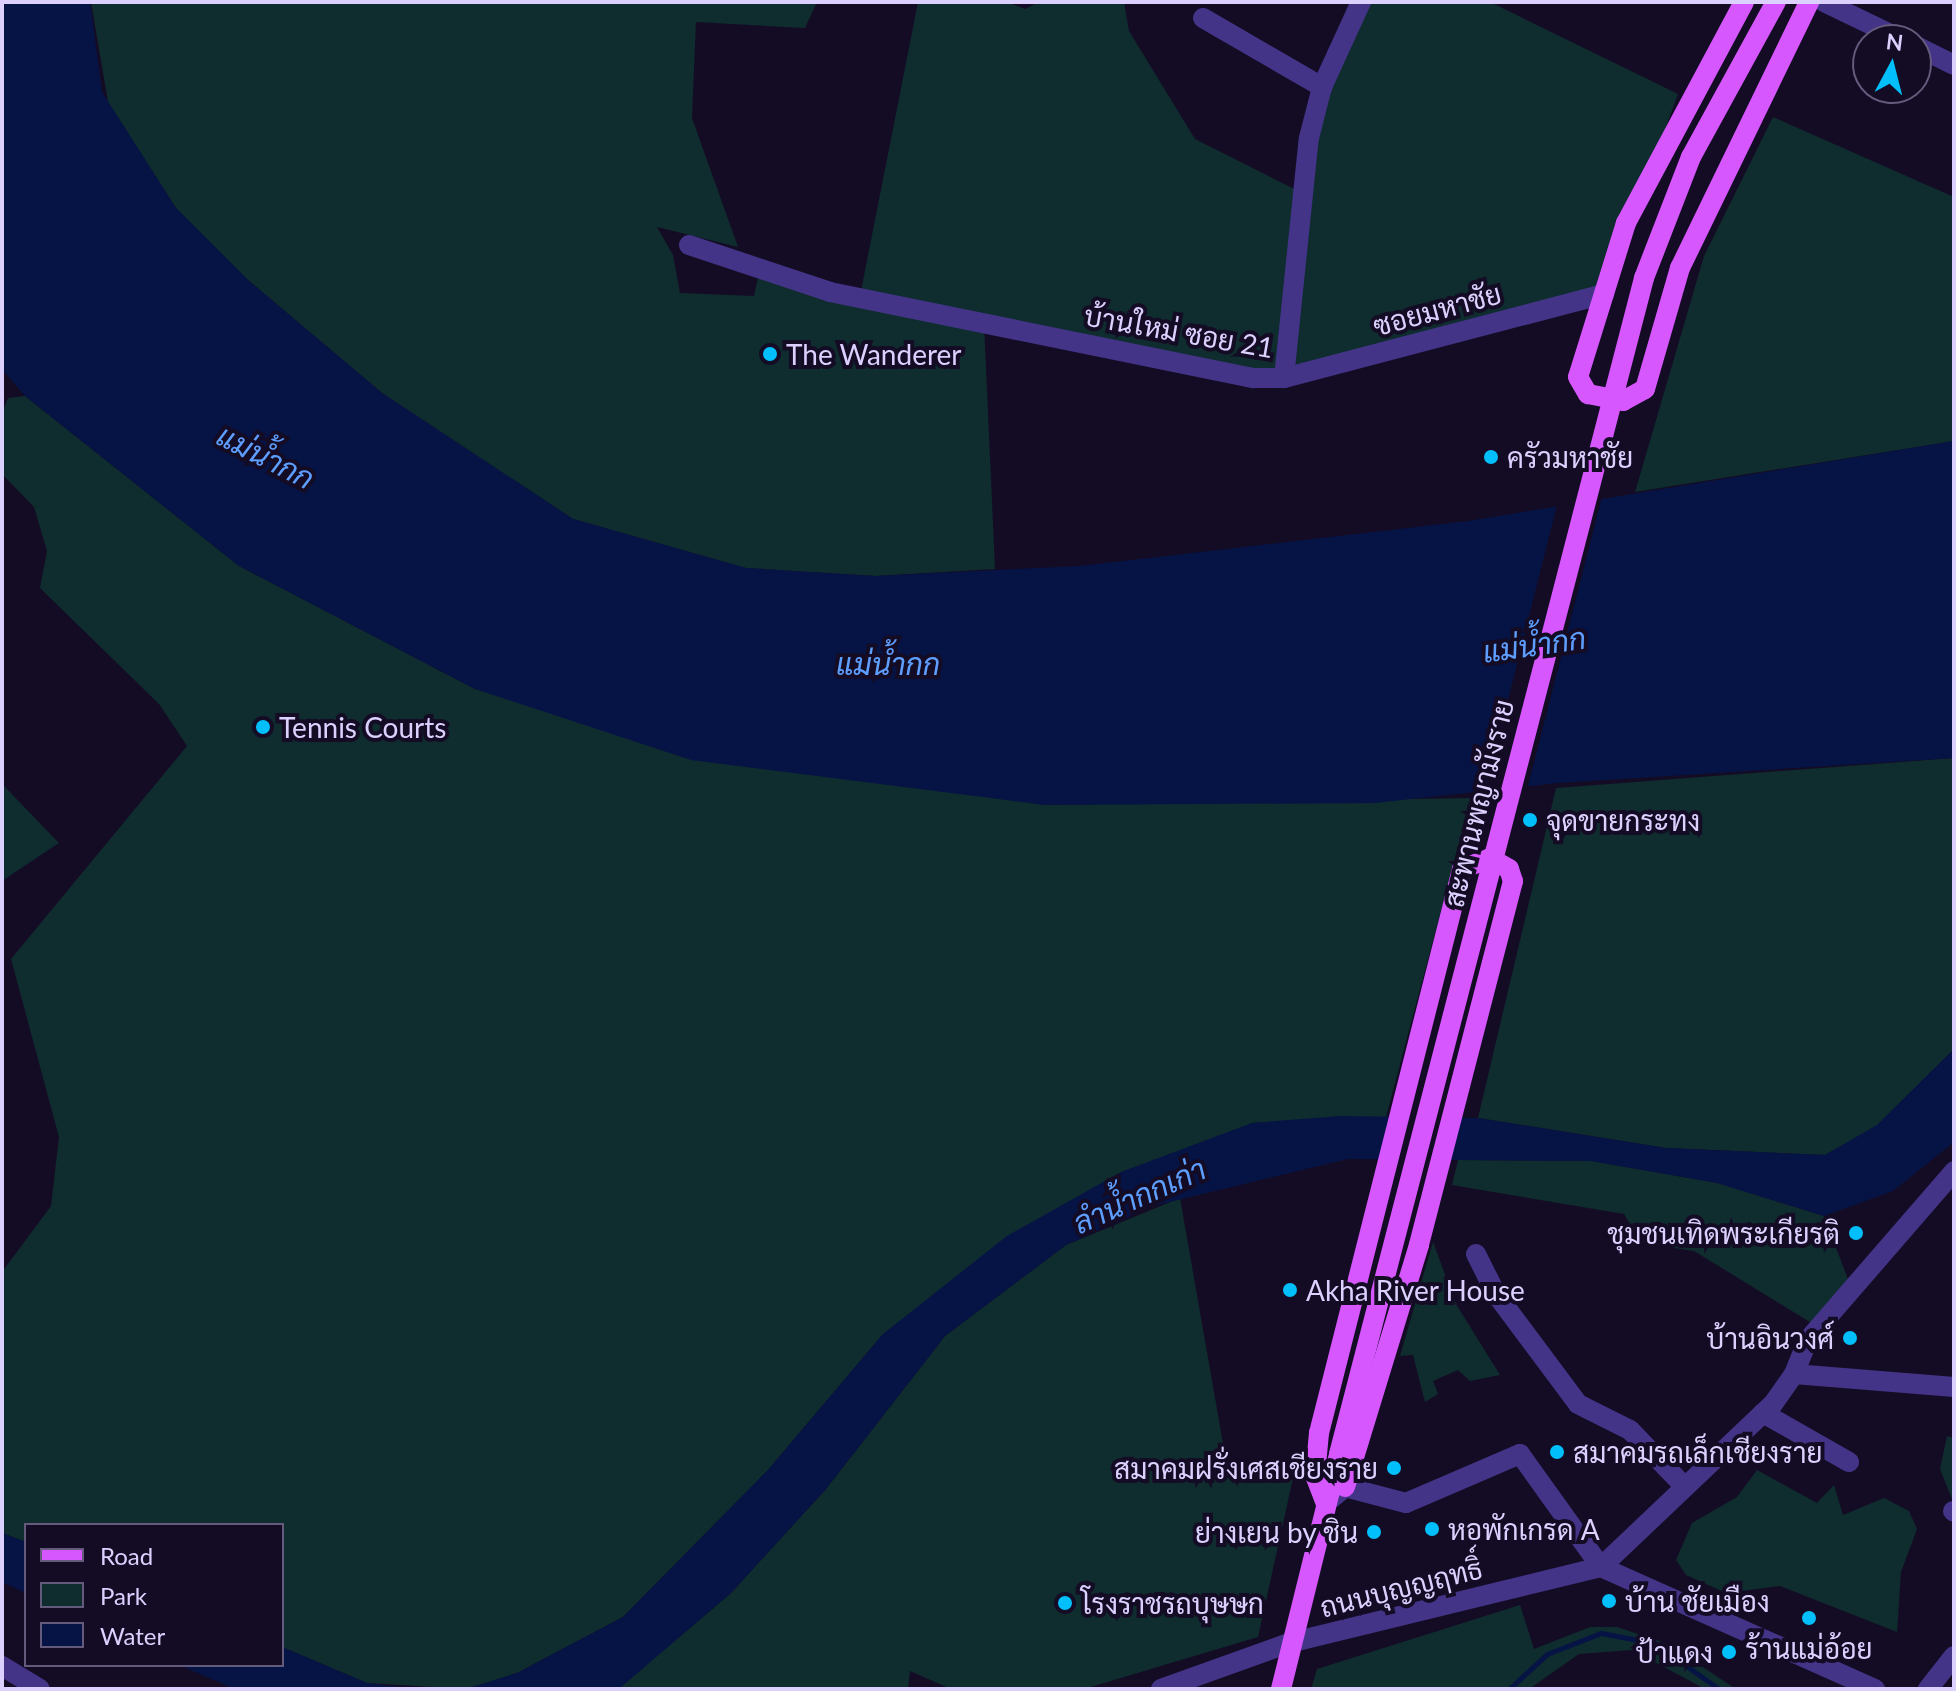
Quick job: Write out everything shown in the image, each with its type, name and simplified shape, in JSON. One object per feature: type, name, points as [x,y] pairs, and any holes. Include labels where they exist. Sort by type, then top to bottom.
[{"type":"main road","points":[[1744,2],[1648,176],[1604,294],[1578,377],[1588,394],[1623,401],[1645,389],[1695,233],[1809,2]]},
{"type":"main road","name":"สะพานพญามังราย","points":[[1281,1689],[1289,1643],[1644,278],[1691,157],[1776,2]]},
{"type":"main road","points":[[1326,1504],[1315,1476],[1319,1433],[1386,1167],[1462,869],[1490,858],[1509,869],[1513,881],[1439,1170],[1345,1487]]},
{"type":"street","name":"บ้านใหม่ ซอย 21","points":[[689,245],[830,292],[1253,378],[1284,378],[1309,138],[1322,87],[1361,2]]},
{"type":"street","points":[[1824,2],[1870,24]]},
{"type":"street","points":[[1203,18],[1322,87]]},
{"type":"street","points":[[1932,54],[1954,65]]},
{"type":"street","name":"ซอยมหาชัย","points":[[1284,378],[1604,294]]},
{"type":"street","points":[[1601,1567],[1763,1413],[1794,1374],[1807,1341],[1954,1171]]},
{"type":"street","points":[[1476,1254],[1496,1294],[1578,1404],[1630,1430],[1685,1487]]},
{"type":"street","points":[[1794,1374],[1954,1387]]},
{"type":"street","points":[[1763,1413],[1849,1462]]},
{"type":"street","points":[[1326,1504],[1345,1487],[1406,1503],[1520,1454],[1601,1567],[1875,1689]]},
{"type":"street","name":"ถนนบุญญฤทธิ์","points":[[1161,1689],[1289,1643],[1601,1567]]},
{"type":"street","points":[[1928,1689],[1954,1656]]},
{"type":"street","points":[[2,1666],[40,1689]]},
{"type":"green space","points":[[91,2],[817,2],[805,28],[696,22],[692,118],[738,247],[657,227],[673,255],[680,293],[754,296],[760,268],[984,323],[995,569],[875,576],[746,568],[573,519],[382,393],[248,280],[176,208],[108,102]]},
{"type":"green space","points":[[918,2],[1007,2],[1025,9],[1039,2],[1124,2],[1129,31],[1195,139],[1302,193],[1309,138],[1364,2],[1490,2],[1678,94],[1604,294],[1284,378],[860,296]]},
{"type":"green space","points":[[1773,117],[1954,197],[1954,441],[1635,492],[1704,256]]},
{"type":"green space","points":[[25,396],[239,566],[475,689],[1045,805],[1471,798],[1386,1117],[1252,1123],[883,1334],[768,1470],[623,1617],[517,1673],[466,1689],[367,1683],[284,1648],[284,1523],[24,1523],[24,1541],[2,1533],[2,1272],[51,1206],[59,1137],[11,959],[187,746],[159,704],[40,588],[47,551],[34,507],[2,474],[2,413],[8,398]]},
{"type":"green space","points":[[1954,758],[1954,1049],[1877,1126],[1825,1155],[1666,1148],[1478,1118],[1556,788]]},
{"type":"green space","points":[[2,784],[59,843],[2,881]]},
{"type":"green space","points":[[1458,1160],[1592,1161],[1718,1183],[1824,1216],[1852,1290],[1818,1327],[1694,1251],[1641,1243],[1624,1214],[1452,1185]]},
{"type":"green space","points":[[1180,1198],[1228,1472],[1297,1460],[1258,1637],[1084,1689],[951,1689],[910,1671],[908,1689],[618,1689],[731,1593],[826,1489],[945,1336],[1066,1245]]},
{"type":"green space","points":[[1433,1242],[1456,1304],[1500,1375],[1470,1381],[1458,1370],[1433,1381],[1438,1394],[1425,1402],[1413,1355],[1400,1356]]},
{"type":"green space","points":[[1947,1436],[1954,1438],[1954,1504],[1940,1469]]},
{"type":"green space","points":[[1757,1470],[1817,1503],[1834,1485],[1843,1515],[1884,1498],[1909,1511],[1917,1529],[1901,1572],[1897,1632],[1780,1586],[1726,1593],[1686,1575],[1676,1560],[1692,1523],[1737,1497]]},
{"type":"green space","points":[[1520,1605],[1534,1649],[1590,1627],[1617,1627],[1668,1644],[1736,1689],[1705,1689],[1632,1650],[1579,1654],[1529,1689],[1311,1689],[1317,1669]]},
{"type":"water","name":"แม่น้ำกก","points":[[2,2],[90,2],[102,92],[176,208],[248,280],[382,393],[573,519],[746,568],[875,576],[1080,566],[1468,521],[1954,441],[1954,758],[1557,783],[1375,803],[1045,805],[691,760],[475,689],[239,566],[25,396],[2,369]]},
{"type":"water","points":[[1954,1049],[1954,1142],[1893,1191],[1824,1216],[1717,1183],[1591,1161],[1348,1159],[1153,1206],[1066,1245],[945,1336],[826,1489],[731,1593],[621,1687],[466,1689],[517,1673],[623,1617],[768,1470],[883,1334],[1007,1236],[1121,1172],[1252,1123],[1340,1116],[1478,1118],[1666,1148],[1825,1155],[1877,1125]]},
{"type":"water","points":[[2,1533],[24,1541],[24,1592],[2,1582]]},
{"type":"water","points":[[284,1648],[367,1683],[416,1689],[235,1689],[184,1667],[284,1667]]},
{"type":"pier","points":[[1603,493],[1527,790],[1484,795],[1558,501]]},
{"type":"pier","points":[[1409,1113],[1443,1113],[1430,1164],[1396,1164]]},
{"type":"waterway","name":"ลำน้ำกกเก่า","points":[[1509,1689],[1547,1654],[1601,1633],[1654,1643],[1719,1689]]},
{"type":"place","name":"The Wanderer","points":[[770,354]]},
{"type":"place","name":"ครัวมหาชัย","points":[[1491,457]]},
{"type":"place","name":"Tennis Courts","points":[[263,727]]},
{"type":"place","name":"จุดขายกระทง","points":[[1530,820]]},
{"type":"place","name":"ชุมชนเทิดพระเกียรติ","points":[[1856,1233]]},
{"type":"place","name":"Akha River House","points":[[1290,1290]]},
{"type":"place","name":"บ้านอินวงศ์","points":[[1850,1338]]},
{"type":"place","name":"สมาคมรถเล็กเชียงราย","points":[[1557,1452]]},
{"type":"place","name":"สมาคมฝรั่งเศสเชียงราย","points":[[1394,1468]]},
{"type":"place","name":"หอพักเกรด A","points":[[1432,1529]]},
{"type":"place","name":"ย่างเยน by ชิน","points":[[1374,1532]]},
{"type":"place","name":"บ้าน ชัยเมือง","points":[[1609,1601]]},
{"type":"place","name":"โรงราชรถบุษษก","points":[[1065,1603]]},
{"type":"place","name":"ร้านแม่อ้อย","points":[[1809,1618]]},
{"type":"place","name":"ป้าแดง","points":[[1729,1652]]}]
